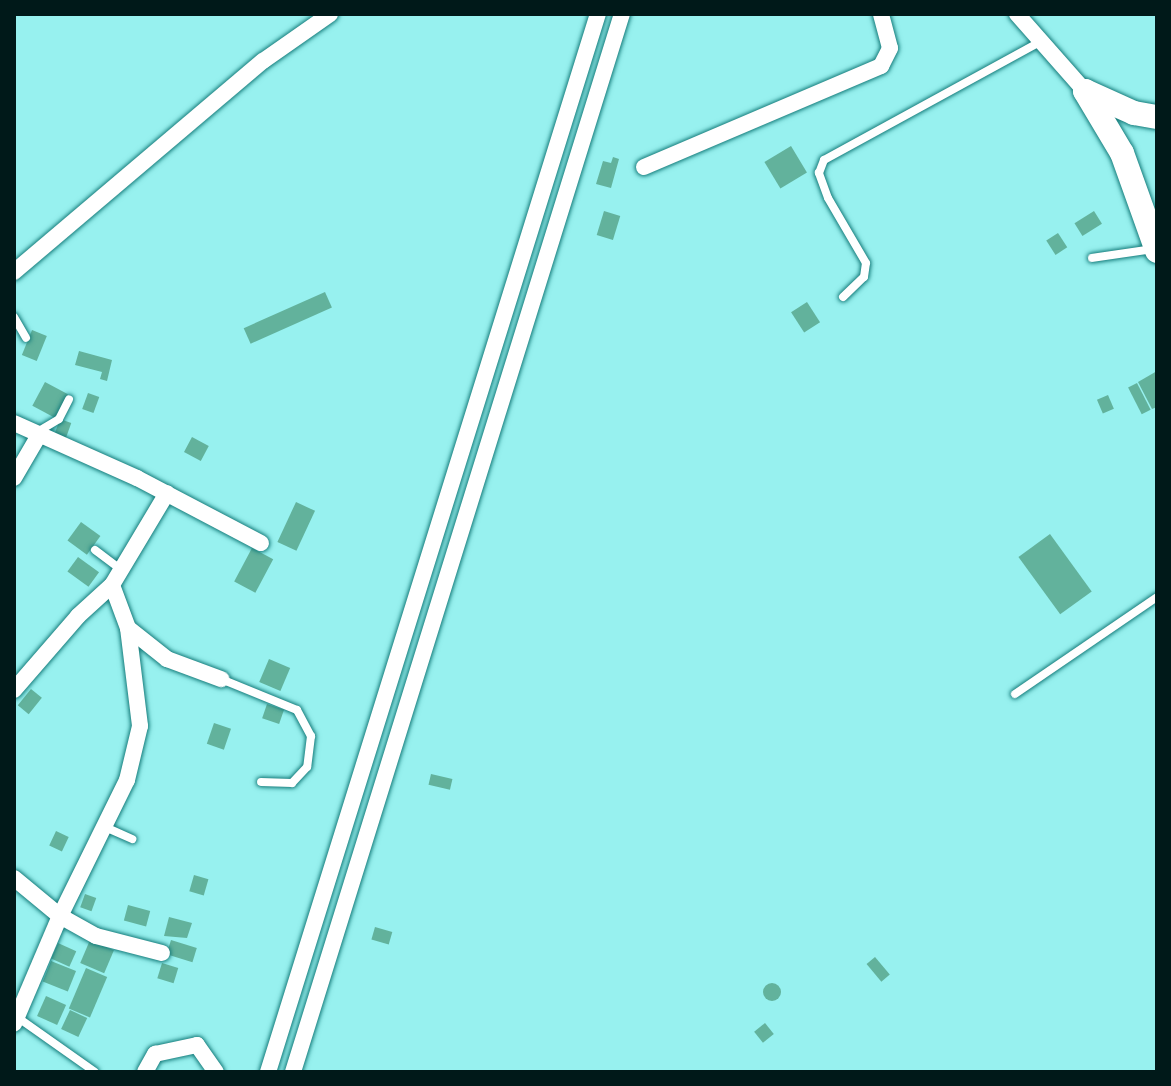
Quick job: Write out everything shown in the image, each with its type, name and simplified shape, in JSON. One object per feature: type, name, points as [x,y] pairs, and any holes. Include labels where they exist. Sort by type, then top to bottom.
[{"type":"street","points":[[14,272],[263,61],[330,14]]},
{"type":"street","points":[[268,1072],[598,14]]},
{"type":"street","points":[[293,1072],[622,14]]},
{"type":"street","points":[[644,167],[881,66],[890,48],[881,14]]},
{"type":"street","points":[[1017,14],[1085,91],[1122,153],[1156,250]]},
{"type":"street","points":[[1085,91],[1134,113],[1157,117],[1139,129],[1122,153]]},
{"type":"street","points":[[14,423],[36,436],[167,493],[261,543]]},
{"type":"street","points":[[14,478],[36,436]]},
{"type":"street","points":[[14,690],[78,616],[112,585],[167,493]]},
{"type":"street","points":[[15,1020],[60,916],[127,780],[140,726],[128,628],[112,585]]},
{"type":"street","points":[[128,628],[167,659],[221,679]]},
{"type":"street","points":[[14,878],[60,916],[96,936],[162,953]]},
{"type":"street","points":[[145,1072],[155,1054],[197,1045],[216,1072]]},
{"type":"lane","points":[[843,297],[864,277],[866,263],[828,198],[819,173],[824,160],[1042,41]]},
{"type":"lane","points":[[1092,258],[1156,250]]},
{"type":"lane","points":[[14,317],[26,338]]},
{"type":"lane","points":[[36,436],[59,419],[69,399]]},
{"type":"lane","points":[[95,550],[120,569]]},
{"type":"lane","points":[[1015,694],[1157,597]]},
{"type":"lane","points":[[221,679],[297,710],[311,736],[307,767],[292,783],[261,782]]},
{"type":"lane","points":[[105,827],[132,839]]},
{"type":"lane","points":[[15,1020],[95,1072]]},
{"type":"building","points":[[791,146],[807,173],[780,189],[764,162]]},
{"type":"building","points":[[613,157],[619,159],[611,188],[596,184],[603,161],[611,163]]},
{"type":"building","points":[[604,211],[620,216],[613,240],[597,235]]},
{"type":"building","points":[[1094,211],[1102,224],[1082,236],[1074,223]]},
{"type":"building","points":[[1058,233],[1067,247],[1056,255],[1046,241]]},
{"type":"building","points":[[325,292],[332,308],[251,344],[244,328]]},
{"type":"building","points":[[807,302],[820,322],[804,332],[791,312]]},
{"type":"building","points":[[32,330],[47,336],[37,361],[22,355]]},
{"type":"building","points":[[79,351],[112,360],[107,381],[100,379],[102,372],[75,365]]},
{"type":"building","points":[[1157,371],[1157,407],[1152,409],[1138,382]]},
{"type":"building","points":[[45,382],[68,394],[55,418],[32,406]]},
{"type":"building","points":[[1137,383],[1151,410],[1142,414],[1128,388]]},
{"type":"building","points":[[88,393],[99,397],[93,413],[82,409]]},
{"type":"building","points":[[1108,395],[1114,409],[1103,413],[1097,400]]},
{"type":"building","points":[[60,419],[71,423],[66,438],[55,434]]},
{"type":"building","points":[[192,437],[209,446],[201,461],[184,452]]},
{"type":"building","points":[[296,502],[315,511],[296,551],[277,542]]},
{"type":"building","points":[[81,522],[100,536],[87,555],[67,541]]},
{"type":"building","points":[[1050,534],[1092,591],[1060,614],[1018,557]]},
{"type":"building","points":[[252,548],[273,559],[255,593],[234,582]]},
{"type":"building","points":[[78,557],[99,572],[88,587],[67,572]]},
{"type":"building","points":[[269,659],[290,668],[280,691],[259,682]]},
{"type":"building","points":[[31,689],[42,698],[29,714],[18,705]]},
{"type":"building","points":[[267,704],[284,710],[279,724],[262,718]]},
{"type":"building","points":[[214,723],[231,729],[224,750],[207,744]]},
{"type":"building","points":[[431,774],[452,779],[450,790],[429,785]]},
{"type":"building","points":[[56,831],[69,837],[62,851],[49,846]]},
{"type":"building","points":[[194,875],[208,879],[204,895],[189,891]]},
{"type":"building","points":[[85,894],[96,898],[91,911],[80,907]]},
{"type":"building","points":[[128,905],[150,911],[146,926],[124,920]]},
{"type":"building","points":[[169,917],[192,923],[187,938],[164,936]]},
{"type":"building","points":[[375,927],[392,932],[389,944],[371,939]]},
{"type":"building","points":[[90,940],[114,950],[104,973],[80,963]]},
{"type":"building","points":[[171,940],[197,948],[192,962],[167,954]]},
{"type":"building","points":[[58,943],[76,951],[69,967],[51,959]]},
{"type":"building","points":[[875,957],[890,975],[881,982],[867,964]]},
{"type":"building","points":[[51,961],[76,971],[68,992],[43,981]]},
{"type":"building","points":[[162,963],[178,968],[174,983],[157,978]]},
{"type":"building","points":[[86,968],[107,977],[90,1017],[69,1009]]},
{"type":"building","points":[[772,983],[781,992],[772,1001],[763,992]]},
{"type":"building","points":[[46,996],[66,1005],[57,1025],[37,1016]]},
{"type":"building","points":[[70,1010],[87,1018],[78,1037],[61,1029]]},
{"type":"building","points":[[765,1023],[774,1034],[763,1043],[754,1032]]}]
